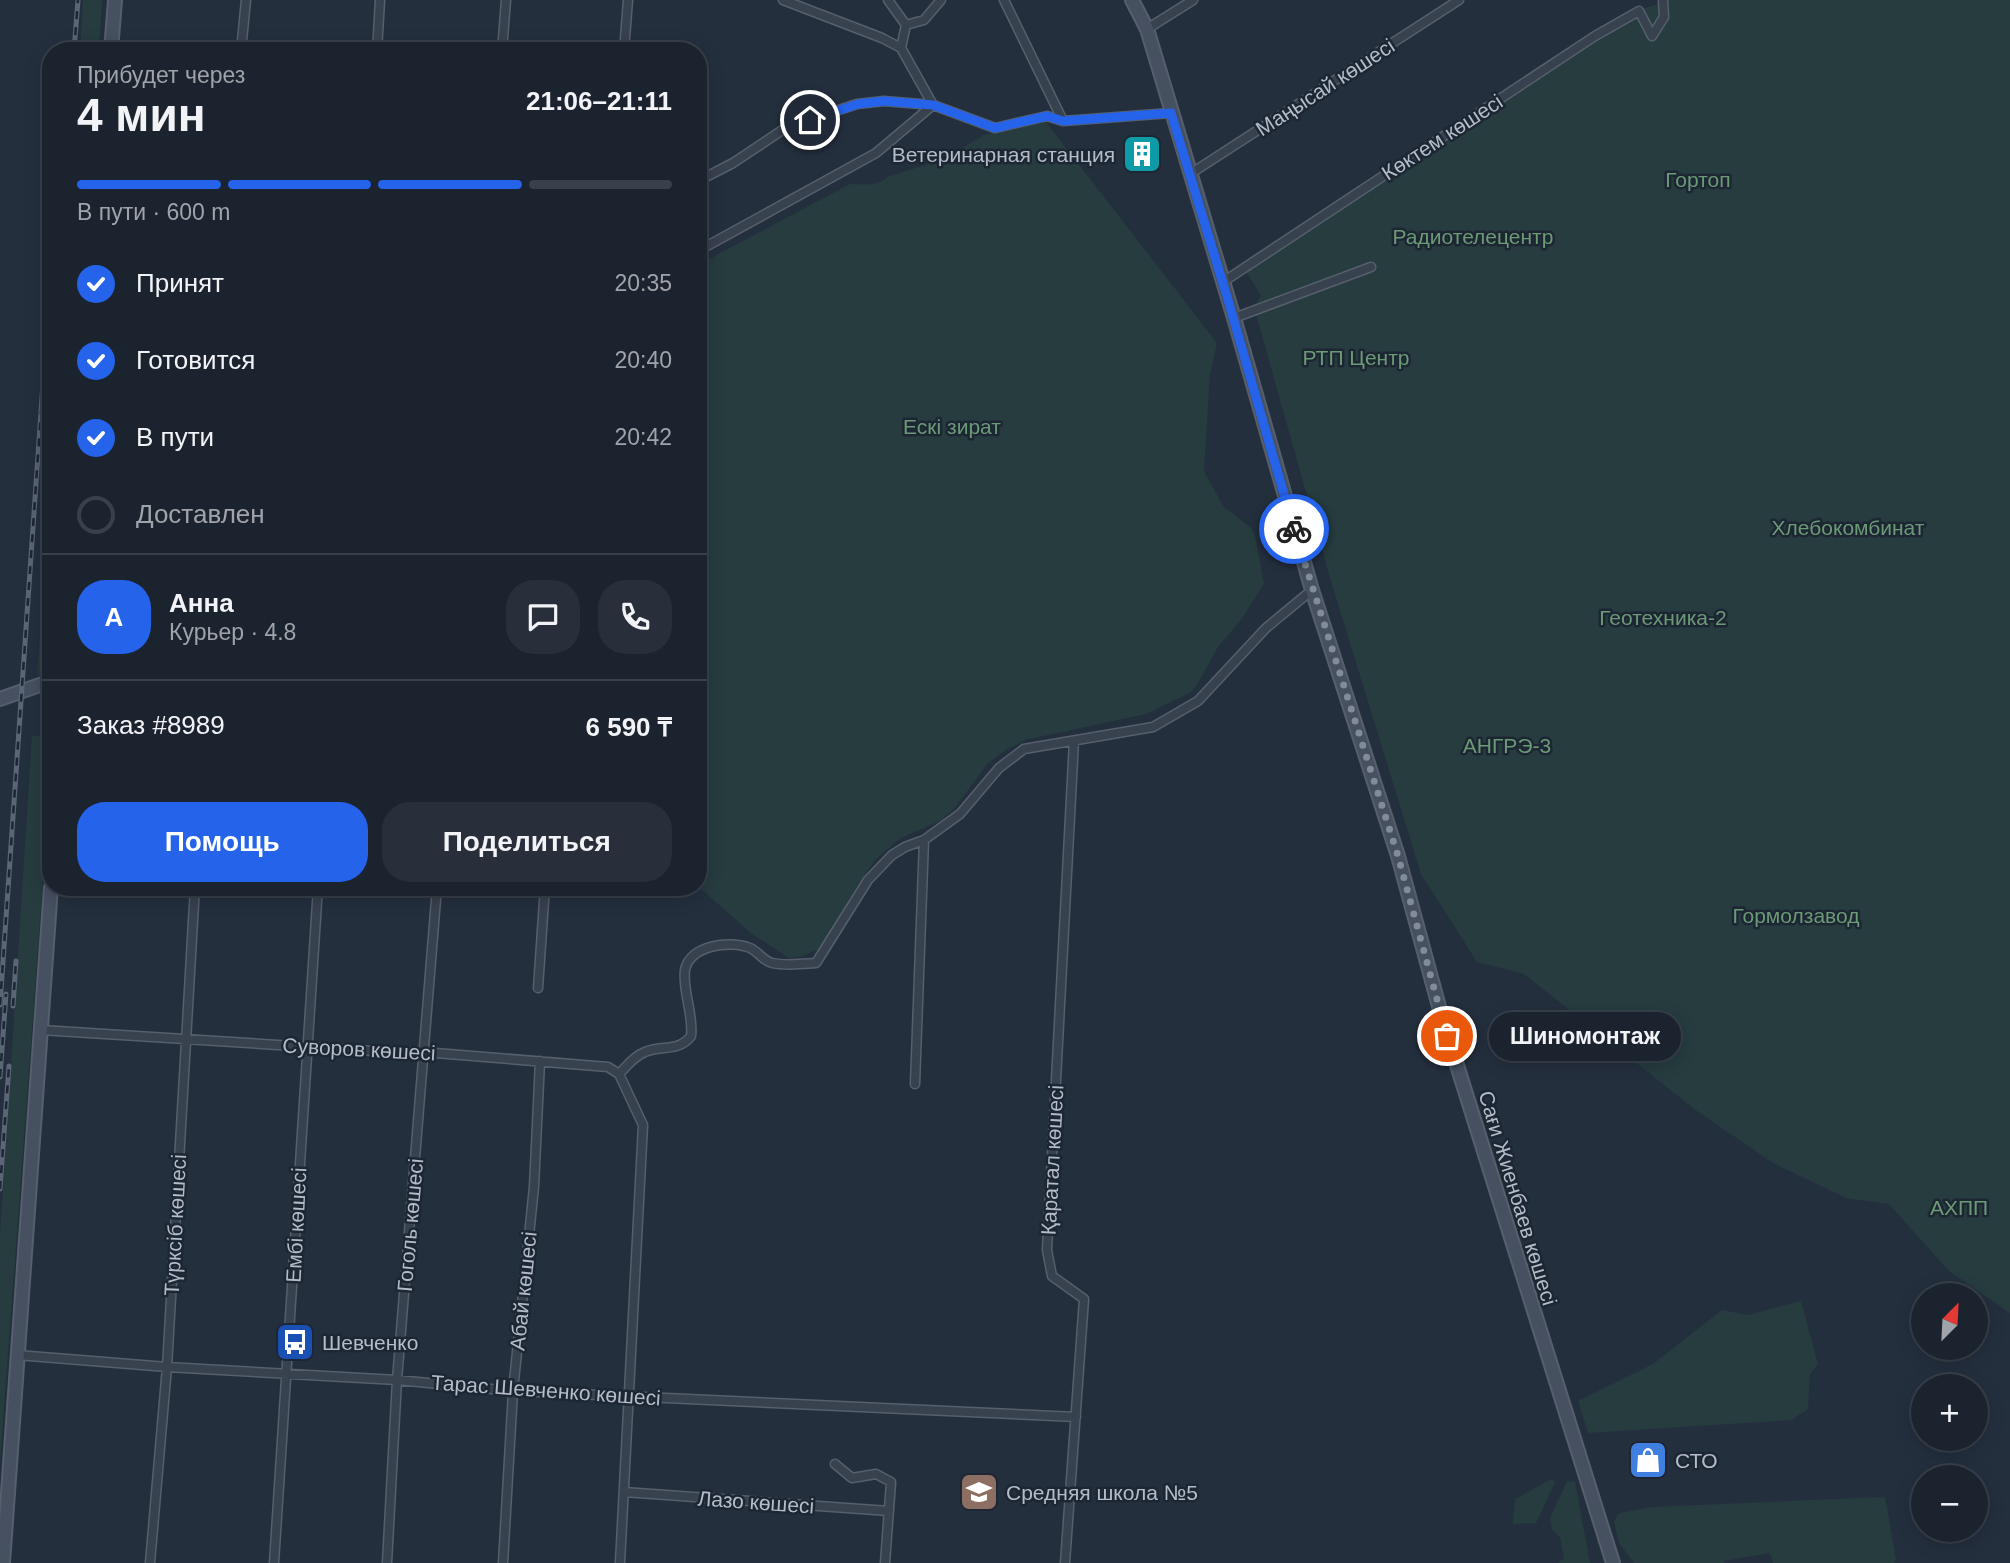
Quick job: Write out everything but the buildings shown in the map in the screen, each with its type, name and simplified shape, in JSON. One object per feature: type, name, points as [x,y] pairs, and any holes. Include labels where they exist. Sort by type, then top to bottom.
[{"type":"main road","points":[[112,42],[115,0]]},
{"type":"main road","name":"Сағи Жиенбаев көшесі","points":[[1132,0],[1147,29],[1312,590],[1398,856],[1444,1026],[1613,1563]]},
{"type":"main road","points":[[0,699],[42,684]]},
{"type":"main road","points":[[3,1563],[50,896]]},
{"type":"street","points":[[242,42],[246,0]]},
{"type":"street","points":[[378,42],[380,0]]},
{"type":"street","points":[[503,42],[506,0]]},
{"type":"street","points":[[625,42],[628,0]]},
{"type":"street","points":[[783,0],[882,38],[901,48],[933,105]]},
{"type":"street","points":[[888,0],[906,25],[901,48]]},
{"type":"street","points":[[906,25],[924,20],[941,0]]},
{"type":"street","points":[[1004,0],[1063,121]]},
{"type":"street","points":[[1147,29],[1193,0]]},
{"type":"street","name":"Маңысай көшесі","points":[[1190,174],[1459,0]]},
{"type":"street","name":"Көктем көшесі","points":[[1223,282],[1595,36],[1639,11],[1652,36],[1664,17],[1663,0]]},
{"type":"street","points":[[707,176],[733,163],[787,127],[858,104],[884,101],[933,105],[995,128],[1047,116],[1063,121],[1171,113]]},
{"type":"street","points":[[707,246],[876,153],[933,105]]},
{"type":"street","points":[[1234,318],[1371,267]]},
{"type":"street","points":[[620,1563],[643,1125],[619,1074],[636,1056],[648,1050],[677,1048],[691,1035],[685,970],[690,959],[698,951],[739,944],[754,949],[768,962],[790,965],[816,963],[868,880],[892,855],[924,840],[960,814],[999,768],[1024,750],[1153,727],[1198,701],[1266,628],[1312,590]]},
{"type":"street","name":"Қаратал көшесі","points":[[1065,1563],[1084,1299],[1052,1276],[1047,1250],[1074,741]]},
{"type":"street","points":[[915,1084],[924,840]]},
{"type":"street","name":"Түрксіб көшесі","points":[[150,1563],[167,1367],[194,896]]},
{"type":"street","name":"Ембі көшесі","points":[[274,1563],[317,896]]},
{"type":"street","name":"Гоголь көшесі","points":[[387,1563],[397,1380],[437,896]]},
{"type":"street","points":[[538,988],[544,896]]},
{"type":"street","name":"Суворов көшесі","points":[[41,1030],[423,1052],[608,1067],[619,1074]]},
{"type":"street","name":"Абай көшесі","points":[[503,1563],[513,1391],[534,1187],[540,1062]]},
{"type":"street","name":"Тарас Шевченко көшесі","points":[[17,1355],[167,1367],[397,1380],[513,1391],[1076,1417]]},
{"type":"street","points":[[835,1464],[852,1478],[876,1474],[891,1482],[885,1563]]},
{"type":"street","name":"Лазо көшесі","points":[[624,1492],[889,1511]]},
{"type":"green space","points":[[83,0],[102,0],[100,42],[81,42]]},
{"type":"green space","points":[[1663,0],[2010,0],[2010,1313],[1988,1298],[1988,1283],[1966,1283],[1949,1271],[1889,1204],[1846,1198],[1773,1163],[1697,1111],[1524,974],[1477,962],[1421,874],[1330,578],[1254,307],[1261,296],[1241,263],[1613,19],[1664,2]]},
{"type":"green space","name":"Ескі зират","points":[[1046,122],[1217,343],[1210,375],[1204,471],[1223,506],[1251,528],[1264,584],[1241,620],[1218,647],[1190,693],[1146,714],[1025,740],[1006,750],[987,764],[955,808],[940,821],[901,838],[876,859],[821,948],[800,957],[789,958],[751,933],[707,894],[707,260],[850,184],[879,182],[944,159],[984,135]]},
{"type":"green space","points":[[42,604],[42,674],[37,676]]},
{"type":"green space","points":[[32,736],[42,736],[42,893],[0,1462],[0,1237]]},
{"type":"green space","points":[[1801,1301],[1818,1364],[1810,1374],[1808,1409],[1791,1420],[1588,1433],[1578,1401],[1653,1364],[1722,1310],[1747,1315]]},
{"type":"green space","points":[[1551,1479],[1555,1482],[1536,1523],[1513,1524],[1515,1499]]},
{"type":"green space","points":[[1567,1481],[1575,1482],[1590,1563],[1557,1563],[1564,1559],[1560,1537],[1552,1530],[1550,1518]]},
{"type":"green space","points":[[1885,1497],[1896,1560],[1894,1563],[1773,1563],[1770,1553],[1724,1563],[1634,1563],[1619,1543],[1614,1521],[1619,1513],[1652,1507]]},
{"type":"railway","points":[[75,42],[78,0]]},
{"type":"railway","points":[[0,1005],[42,397]]},
{"type":"railway","points":[[13,1006],[16,961]]},
{"type":"railway","points":[[0,1077],[6,994]]},
{"type":"railway","points":[[0,1189],[9,1066]]},
{"type":"way so far","points":[[1294,529],[1398,856],[1447,1036]]},
{"type":"place","name":"Ветеринарная станция","points":[[1142,154]]},
{"type":"place","name":"Шиномонтаж","points":[[1447,1036]]},
{"type":"place","name":"Шевченко","points":[[295,1342]]},
{"type":"place","name":"СТО","points":[[1648,1460]]},
{"type":"place","name":"Средняя школа №5","points":[[979,1492]]},
{"type":"route","points":[[810,120],[858,104],[884,101],[933,105],[995,128],[1047,116],[1063,121],[1171,113],[1294,529]]},
{"type":"park label","name":"Гортоп","points":[[1698,179]]},
{"type":"park label","name":"Радиотелецентр","points":[[1473,236]]},
{"type":"park label","name":"РТП Центр","points":[[1356,357]]},
{"type":"park label","name":"Хлебокомбинат","points":[[1848,527]]},
{"type":"park label","name":"Геотехника-2","points":[[1663,617]]},
{"type":"park label","name":"АНГРЭ-3","points":[[1507,745]]},
{"type":"park label","name":"Гормолзавод","points":[[1796,915]]},
{"type":"park label","name":"АХПП","points":[[1959,1207]]}]
